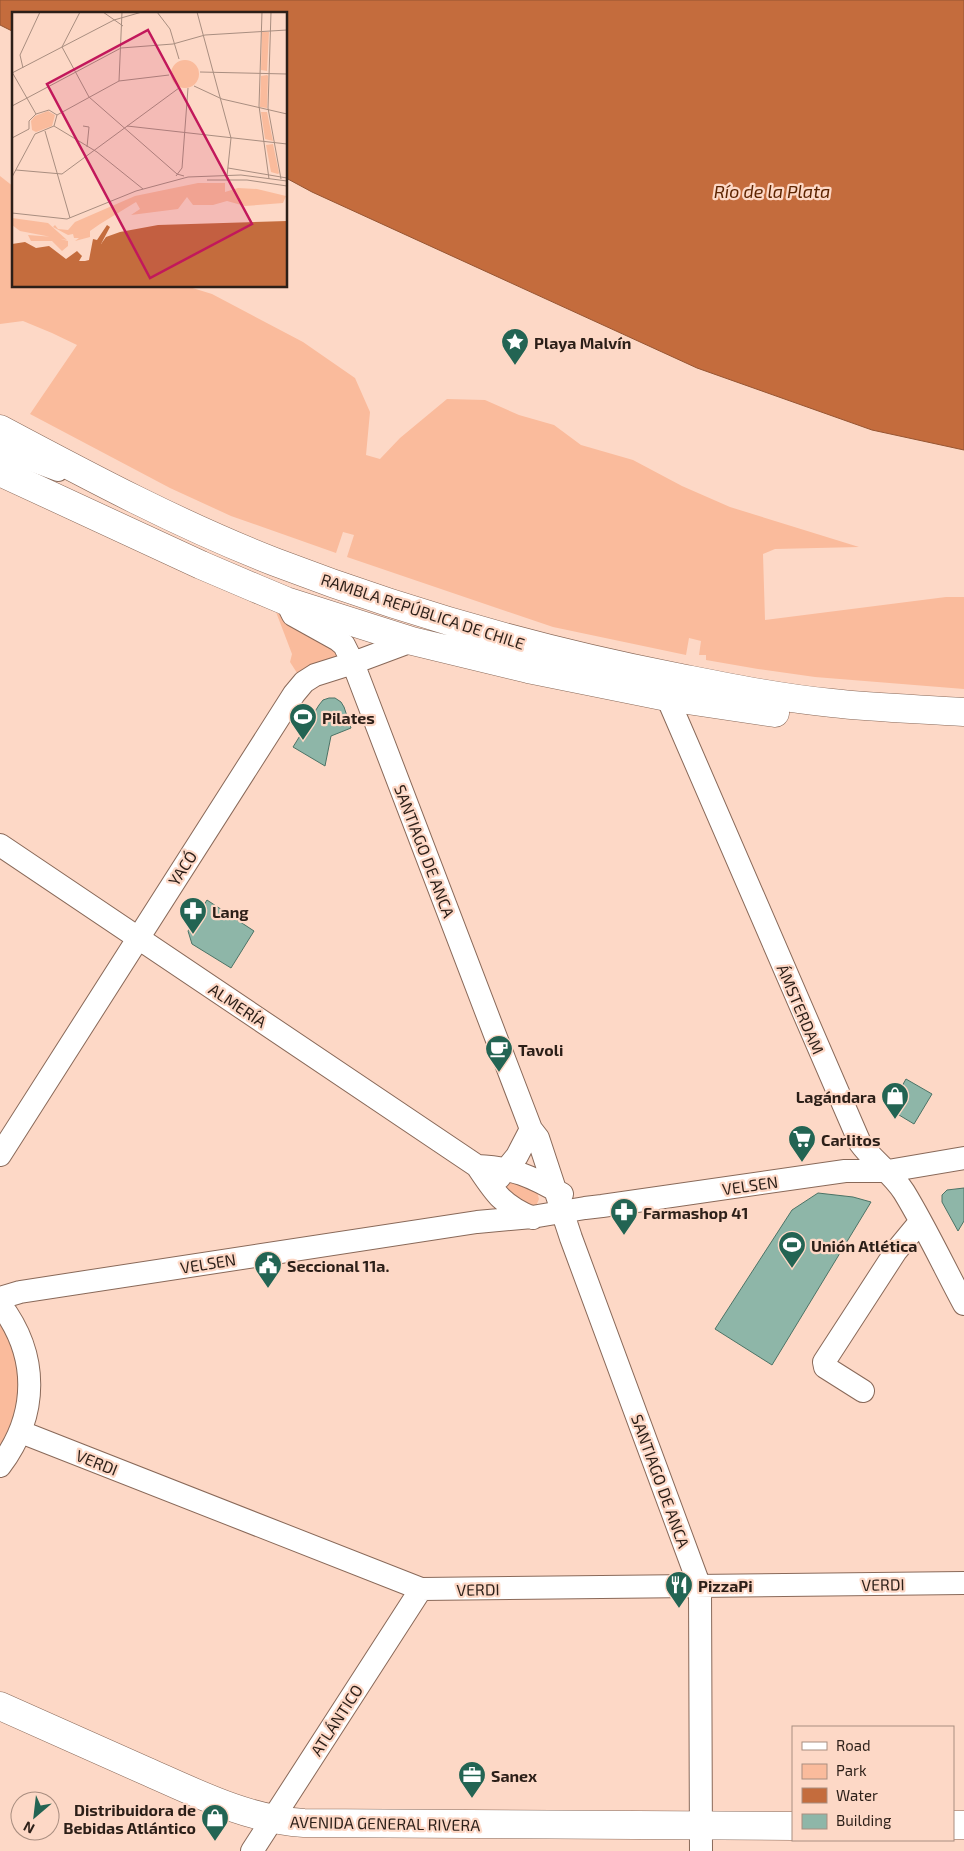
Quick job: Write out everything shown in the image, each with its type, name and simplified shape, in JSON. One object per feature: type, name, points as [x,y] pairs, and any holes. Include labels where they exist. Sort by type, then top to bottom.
[{"type":"main road","name":"RAMBLA REPÚBLICA DE CHILE","points":[[0,429],[156,510],[274,562],[423,614],[521,643],[621,666],[737,689],[832,703],[964,712]]},
{"type":"main road","name":"RAMBLA REPÚBLICA DE CHILE","points":[[0,472],[201,565],[286,601],[412,641],[519,667],[667,697],[826,720],[964,729]]},
{"type":"main road","name":"AVENIDA GENERAL RIVERA","points":[[0,1706],[201,1795],[271,1820],[304,1823],[701,1839],[792,1826]]},
{"type":"street","points":[[0,451],[7,451],[53,470],[84,473]]},
{"type":"street","name":"SANTIAGO DE ANCA","points":[[286,601],[293,615],[344,645],[353,663],[531,1129],[538,1138],[562,1212],[700,1587],[701,1839]]},
{"type":"street","name":"YACÓ","points":[[0,1155],[294,694],[304,682],[315,675],[412,641]]},
{"type":"street","name":"ÁMSTERDAM","points":[[667,697],[860,1143],[904,1191],[964,1304]]},
{"type":"street","name":"ALMERÍA","points":[[0,845],[476,1166],[493,1189],[511,1208],[552,1226],[572,1238]]},
{"type":"street","points":[[477,1222],[493,1189],[506,1168],[517,1156],[531,1129]]},
{"type":"street","name":"VELSEN","points":[[0,1298],[20,1292],[477,1222],[532,1217],[845,1171],[888,1172],[964,1158]]},
{"type":"street","points":[[476,1166],[506,1168],[518,1172],[555,1190],[585,1208]]},
{"type":"street","points":[[863,1391],[825,1367],[824,1362],[896,1251],[920,1222]]},
{"type":"street","points":[[0,1304],[11,1318],[22,1340],[28,1362],[30,1386],[28,1409],[21,1432],[10,1453],[0,1466]]},
{"type":"street","name":"VERDI","points":[[21,1432],[421,1589],[964,1583]]},
{"type":"street","name":"ATLÁNTICO","points":[[252,1851],[421,1589]]},
{"type":"green space","points":[[0,176],[12,185],[12,288],[192,288],[212,294],[303,342],[355,378],[370,412],[366,455],[380,459],[400,438],[447,399],[485,400],[519,415],[554,425],[581,445],[633,460],[682,486],[730,507],[859,547],[775,549],[763,554],[765,620],[946,597],[964,597],[964,689],[815,677],[758,669],[706,660],[706,655],[699,655],[701,641],[689,638],[686,655],[553,627],[347,557],[354,535],[343,532],[336,553],[231,516],[170,488],[30,414],[77,345],[23,321],[0,324]]},
{"type":"green space","points":[[276,612],[343,655],[299,676],[290,662],[292,654]]},
{"type":"green space","points":[[506,1179],[537,1192],[539,1199],[536,1206],[527,1208],[503,1185]]},
{"type":"green space","points":[[0,1320],[15,1353],[19,1394],[15,1414],[0,1448]]},
{"type":"water","name":"Río de la Plata","points":[[0,0],[964,0],[964,450],[872,430],[697,368],[312,192],[288,179],[288,12],[12,12],[12,31],[0,25]]},
{"type":"building","points":[[335,698],[341,702],[351,728],[331,736],[325,766],[293,747],[319,705],[323,700]]},
{"type":"building","points":[[207,900],[254,931],[231,968],[192,944],[188,931]]},
{"type":"building","points":[[906,1079],[932,1094],[914,1124],[889,1109]]},
{"type":"building","points":[[964,1188],[964,1221],[958,1231],[942,1202],[942,1195],[947,1190]]},
{"type":"building","name":"Unión Atlética","points":[[818,1193],[853,1197],[871,1202],[772,1365],[715,1329],[792,1210]]},
{"type":"place","name":"Playa Malvín","points":[[515,366]]},
{"type":"place","name":"Pilates","points":[[303,741]]},
{"type":"place","name":"Lang","points":[[193,935]]},
{"type":"place","name":"Tavoli","points":[[499,1073]]},
{"type":"place","name":"Lagándara","points":[[895,1120]]},
{"type":"place","name":"Carlitos","points":[[802,1163]]},
{"type":"place","name":"Farmashop 41","points":[[624,1236]]},
{"type":"place","name":"Unión Atlética","points":[[792,1269]]},
{"type":"place","name":"Seccional 11a.","points":[[268,1289]]},
{"type":"place","name":"PizzaPi","points":[[679,1609]]},
{"type":"place","name":"Sanex","points":[[472,1799]]},
{"type":"place","name":"Distribuidora de Bebidas Atlántico","points":[[215,1842]]}]
